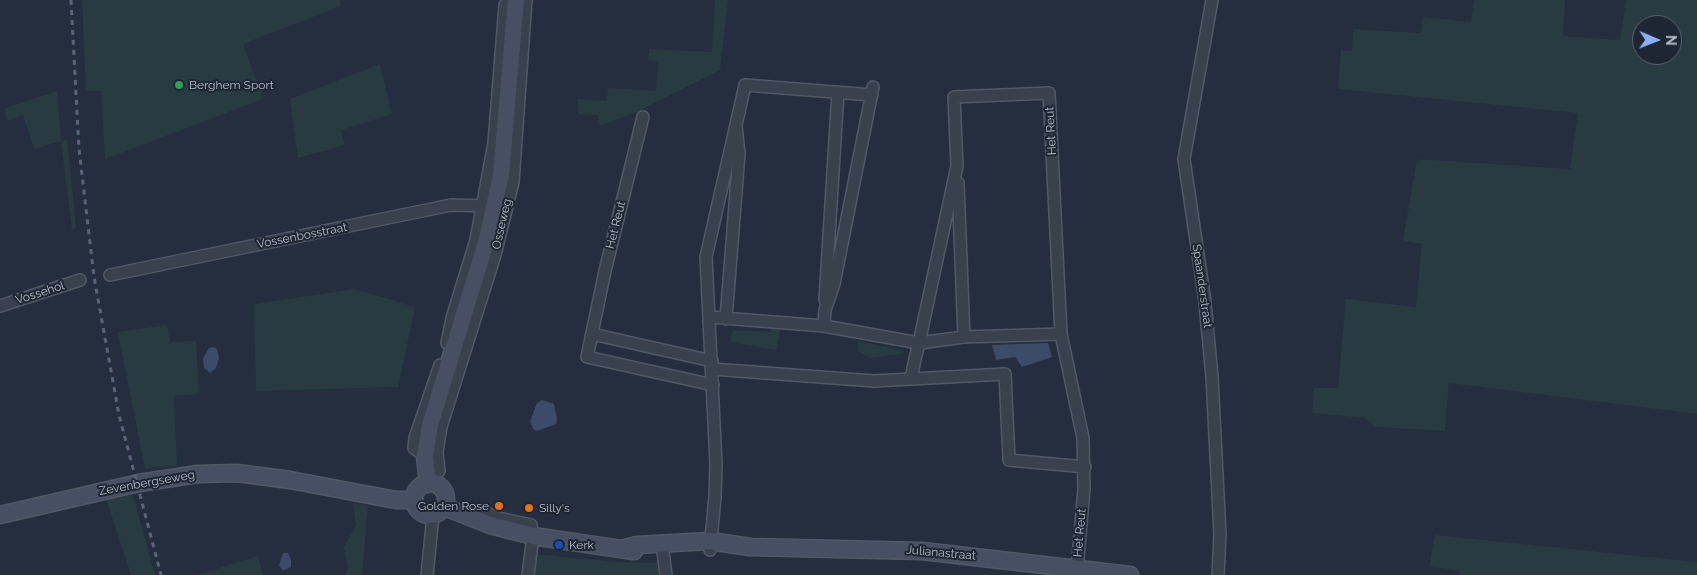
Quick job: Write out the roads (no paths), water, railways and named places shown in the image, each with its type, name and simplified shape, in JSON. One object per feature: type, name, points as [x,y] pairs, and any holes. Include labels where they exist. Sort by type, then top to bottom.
[{"type":"street","name":"Spaanderstraat","points":[[1212,0],[1184,159],[1206,302],[1220,534],[1218,575]]},
{"type":"street","name":"Osseweg","points":[[433,477],[432,440],[505,148],[505,71],[516,2]]},
{"type":"street","name":"Osseweg","points":[[425,456],[495,255],[513,182],[516,2]]},
{"type":"street","points":[[710,546],[715,497],[713,385],[706,257],[745,85],[838,92],[873,91],[834,284],[825,310]]},
{"type":"street","points":[[824,326],[838,92]]},
{"type":"street","name":"Het Reut","points":[[964,337],[954,96],[1049,93],[1061,334],[1084,438],[1085,467],[1077,569]]},
{"type":"street","name":"Het Reut","points":[[643,117],[587,357],[713,385]]},
{"type":"street","points":[[726,319],[739,154],[736,125]]},
{"type":"street","name":"Het Reut","points":[[911,379],[957,166]]},
{"type":"street","name":"Vossenbosstraat","points":[[110,275],[451,206],[489,206]]},
{"type":"street","name":"Osseweg","points":[[433,477],[425,456],[414,448],[415,438],[451,329],[452,318],[476,240],[489,206]]},
{"type":"street","name":"Vossehol","points":[[0,306],[80,280]]},
{"type":"street","points":[[710,317],[824,326],[918,343],[964,337],[1061,334]]},
{"type":"street","points":[[592,334],[712,365],[874,381],[1005,374],[1009,460],[1085,467]]},
{"type":"street","name":"Zevenbergseweg","points":[[0,515],[138,482],[198,474],[237,474],[290,480],[396,500],[414,500]]},
{"type":"street","points":[[414,500],[419,488],[433,477],[436,485],[444,492],[438,511],[427,575]]},
{"type":"street","name":"Julianastraat","points":[[414,500],[420,512],[438,511],[533,536],[625,548],[637,545],[922,551],[1130,575]]},
{"type":"street","points":[[528,575],[533,536]]},
{"type":"street","points":[[662,547],[666,575]]},
{"type":"water","points":[[1048,343],[1052,357],[1022,367],[1015,357],[996,360],[992,345]]},
{"type":"water","points":[[209,348],[217,349],[219,358],[216,368],[210,373],[204,368],[203,358]]},
{"type":"water","points":[[542,400],[554,404],[557,419],[556,424],[537,431],[533,429],[530,421],[537,403]]},
{"type":"water","points":[[283,553],[288,553],[291,567],[283,571],[279,565]]},
{"type":"railway","points":[[71,0],[79,149],[94,277],[119,415],[161,575]]},
{"type":"place","name":"Berghem Sport","points":[[179,85]]},
{"type":"place","name":"Golden Rose","points":[[499,506]]},
{"type":"place","name":"Silly's","points":[[529,508]]},
{"type":"place","name":"Kerk","points":[[559,545]]}]
